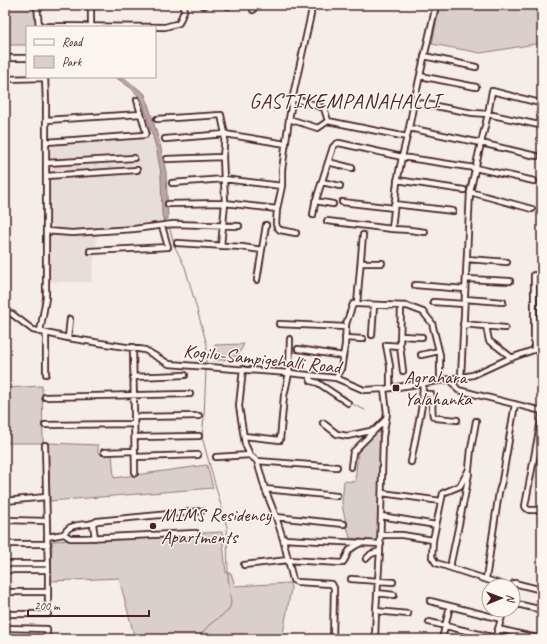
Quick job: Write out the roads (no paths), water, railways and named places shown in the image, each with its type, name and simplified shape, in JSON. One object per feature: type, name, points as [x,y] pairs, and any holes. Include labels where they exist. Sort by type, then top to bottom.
[{"type":"street","points":[[37,5],[39,26]]},
{"type":"street","points":[[91,5],[91,26]]},
{"type":"street","points":[[156,27],[165,27],[179,23],[184,11],[184,5]]},
{"type":"street","points":[[296,233],[280,230],[276,224],[277,209],[282,186],[282,170],[289,120],[311,14],[311,5]]},
{"type":"street","points":[[392,229],[397,180],[436,5]]},
{"type":"street","points":[[424,56],[476,66]]},
{"type":"street","points":[[5,58],[26,58]]},
{"type":"street","points":[[420,76],[476,87]]},
{"type":"street","points":[[5,79],[45,78],[46,298],[40,332]]},
{"type":"street","points":[[460,377],[470,192],[492,91],[536,102]]},
{"type":"street","points":[[293,98],[324,108],[328,121]]},
{"type":"street","points":[[46,142],[143,136],[146,132],[137,100]]},
{"type":"street","points":[[414,102],[473,113],[488,114],[539,125]]},
{"type":"street","points":[[46,120],[141,114]]},
{"type":"street","points":[[157,119],[221,115],[224,134],[223,157],[225,203],[221,246]]},
{"type":"street","points":[[289,120],[318,128],[328,121],[407,137]]},
{"type":"street","points":[[409,128],[536,156]]},
{"type":"street","points":[[165,139],[224,134],[286,144]]},
{"type":"street","points":[[313,215],[315,201],[332,147],[339,143],[402,157],[475,168],[534,181]]},
{"type":"street","points":[[167,160],[223,157]]},
{"type":"street","points":[[46,163],[134,158]]},
{"type":"street","points":[[328,162],[352,168]]},
{"type":"street","points":[[46,176],[137,170]]},
{"type":"street","points":[[172,183],[224,179],[282,186]]},
{"type":"street","points":[[397,180],[464,190]]},
{"type":"street","points":[[322,182],[340,186]]},
{"type":"street","points":[[470,192],[532,209]]},
{"type":"street","points":[[315,201],[333,204]]},
{"type":"street","points":[[342,202],[453,211]]},
{"type":"street","points":[[168,204],[225,203],[277,209]]},
{"type":"street","points":[[327,222],[425,232]]},
{"type":"street","points":[[46,231],[72,233],[134,229],[173,224],[239,226]]},
{"type":"street","points":[[257,280],[266,225]]},
{"type":"street","points":[[90,251],[168,247],[162,226]]},
{"type":"street","points":[[357,304],[363,235]]},
{"type":"street","points":[[178,243],[242,247],[262,250]]},
{"type":"street","points":[[467,258],[507,262]]},
{"type":"street","points":[[361,262],[382,262]]},
{"type":"street","points":[[534,275],[534,350]]},
{"type":"street","points":[[466,279],[510,281]]},
{"type":"street","points":[[414,285],[465,289]]},
{"type":"street","points":[[433,302],[502,302]]},
{"type":"street","points":[[336,378],[343,356],[346,327],[353,304],[357,304],[407,306],[423,312],[432,323],[440,355],[440,381]]},
{"type":"street","points":[[372,336],[374,305]]},
{"type":"street","points":[[401,306],[400,346],[403,371]]},
{"type":"street","name":"Kogilu-Sampigehalli Road","points":[[5,312],[12,314],[34,330],[40,332],[68,338],[133,347],[145,350],[169,364],[336,378],[364,390],[423,384],[473,375],[542,347]]},
{"type":"street","points":[[68,338],[70,319]]},
{"type":"street","points":[[279,324],[346,327]]},
{"type":"street","points":[[463,324],[505,328]]},
{"type":"street","points":[[486,326],[489,341],[512,358]]},
{"type":"street","points":[[46,333],[46,374]]},
{"type":"street","points":[[400,336],[422,337]]},
{"type":"street","points":[[345,338],[363,339]]},
{"type":"street","points":[[244,436],[280,440],[284,396],[289,373],[290,339]]},
{"type":"street","points":[[390,388],[390,366],[386,345],[400,346]]},
{"type":"street","points":[[133,347],[135,473]]},
{"type":"street","points":[[298,349],[343,356]]},
{"type":"street","points":[[421,355],[439,351]]},
{"type":"street","points":[[243,369],[239,406],[245,444],[250,455],[257,461],[265,489],[283,539],[293,580],[297,582],[332,584],[334,588],[333,639]]},
{"type":"street","points":[[133,377],[185,375]]},
{"type":"street","points":[[309,376],[311,381],[318,383],[348,403]]},
{"type":"street","points":[[450,379],[458,390],[542,411]]},
{"type":"street","points":[[411,462],[422,405],[423,384]]},
{"type":"street","points":[[375,639],[381,544],[383,437],[387,413],[384,389]]},
{"type":"street","points":[[45,397],[190,394]]},
{"type":"street","points":[[422,394],[431,394],[433,416],[436,418],[457,420]]},
{"type":"street","points":[[486,578],[499,492],[515,404]]},
{"type":"street","points":[[542,415],[525,506],[529,510],[542,510]]},
{"type":"street","points":[[134,417],[199,416]]},
{"type":"street","points":[[351,467],[353,452],[386,419]]},
{"type":"street","points":[[450,567],[470,469],[471,449],[476,421]]},
{"type":"street","points":[[323,423],[337,434],[347,436],[375,430]]},
{"type":"street","points":[[45,425],[134,424]]},
{"type":"street","points":[[134,437],[199,436]]},
{"type":"street","points":[[5,614],[48,614],[48,537],[45,445]]},
{"type":"street","points":[[104,452],[198,455]]},
{"type":"street","points":[[216,457],[250,455]]},
{"type":"street","points":[[257,461],[337,467]]},
{"type":"street","points":[[470,469],[460,486],[443,493],[433,540],[432,557],[436,563],[483,578]]},
{"type":"street","points":[[265,489],[337,496]]},
{"type":"street","points":[[382,493],[441,501]]},
{"type":"street","points":[[5,501],[46,497]]},
{"type":"street","points":[[64,534],[68,528],[72,526],[93,524],[97,521],[202,511]]},
{"type":"street","points":[[381,516],[436,525]]},
{"type":"street","points":[[276,517],[344,524]]},
{"type":"street","points":[[5,520],[47,521]]},
{"type":"street","points":[[93,524],[95,538]]},
{"type":"street","points":[[48,537],[64,534],[70,538],[95,538],[196,533]]},
{"type":"street","points":[[381,535],[402,535],[433,540]]},
{"type":"street","points":[[283,539],[381,544]]},
{"type":"street","points":[[244,565],[288,560],[342,563],[351,548],[361,543]]},
{"type":"street","points":[[5,544],[48,544]]},
{"type":"street","points":[[366,559],[371,554],[380,551]]},
{"type":"street","points":[[5,564],[48,564]]},
{"type":"street","points":[[5,570],[48,570]]},
{"type":"street","points":[[351,579],[393,582]]},
{"type":"street","points":[[521,585],[542,590]]},
{"type":"street","points":[[5,592],[48,592]]},
{"type":"street","points":[[377,593],[394,595]]},
{"type":"street","points":[[429,622],[495,638],[501,619],[430,601]]},
{"type":"street","points":[[521,605],[542,610]]},
{"type":"street","points":[[442,639],[450,606]]},
{"type":"street","points":[[376,611],[408,614]]},
{"type":"street","points":[[5,628],[47,630],[47,639]]},
{"type":"street","points":[[498,629],[541,639]]},
{"type":"waterway","points":[[169,226],[175,247],[185,267],[207,345],[206,365]]},
{"type":"waterway","points":[[197,639],[209,625],[228,611],[231,604],[228,577],[227,527],[202,437],[206,368]]},
{"type":"waterway","points":[[217,370],[241,372]]},
{"type":"waterway","points":[[245,372],[287,376]]},
{"type":"waterway","points":[[290,376],[307,378]]},
{"type":"waterway","points":[[312,378],[319,379],[323,384]]},
{"type":"waterway","points":[[335,392],[345,396],[354,405],[365,410]]},
{"type":"place","name":"Agrahara Yalahanka","points":[[396,388]]},
{"type":"place","name":"MIMS Residency Apartments","points":[[153,526]]},
{"type":"district","name":"GASTIKEMPANAHALLI","points":[[345,101]]}]
